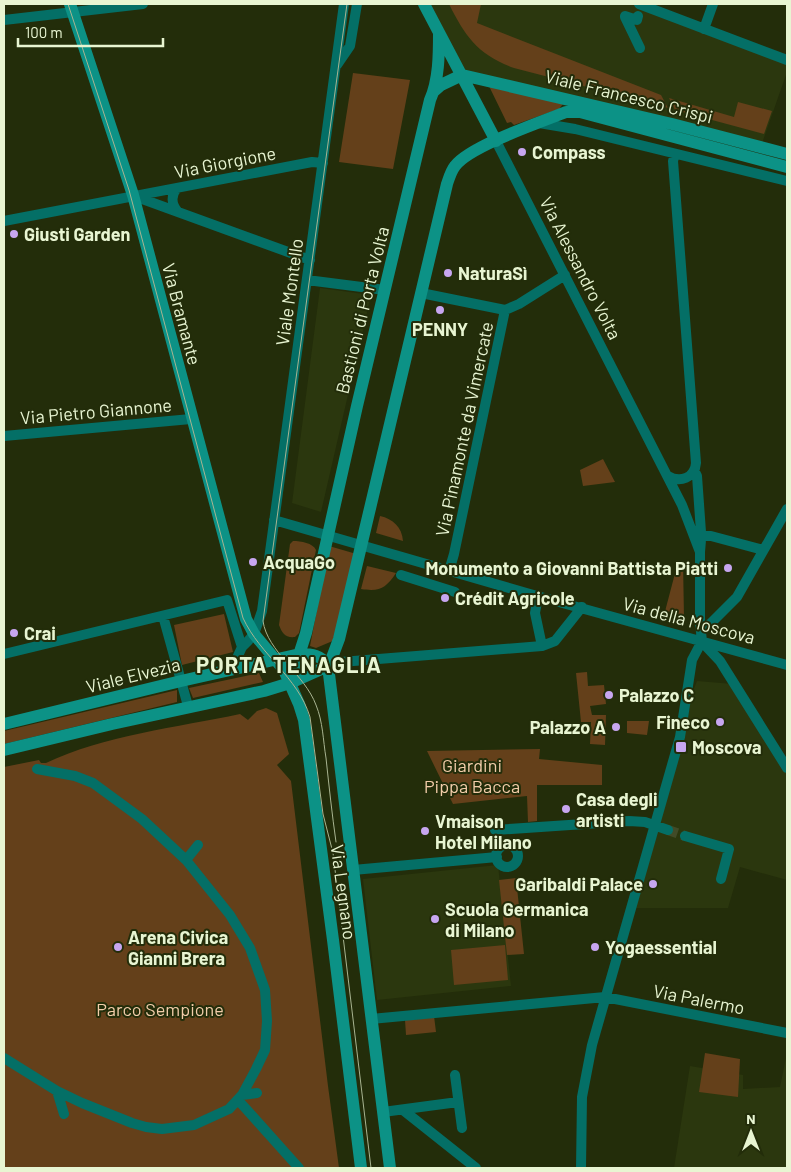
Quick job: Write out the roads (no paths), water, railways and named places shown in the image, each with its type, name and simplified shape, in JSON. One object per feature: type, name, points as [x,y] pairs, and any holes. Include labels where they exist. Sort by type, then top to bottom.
[{"type":"main road","name":"Via Alessandro Volta","points":[[424,4],[496,141]]},
{"type":"main road","name":"Via Bramante","points":[[72,8],[133,195],[191,419],[246,619],[254,634]]},
{"type":"main road","name":"Bastioni di Porta Volta","points":[[290,683],[300,654],[433,92],[440,54],[439,33]]},
{"type":"main road","points":[[433,92],[462,74]]},
{"type":"main road","name":"Viale Francesco Crispi","points":[[462,74],[672,124],[787,154]]},
{"type":"main road","name":"Viale Francesco Crispi","points":[[496,141],[566,112],[580,112],[787,167]]},
{"type":"main road","points":[[4,750],[188,706],[264,691],[290,683],[328,666],[339,639],[447,184],[454,167],[467,156],[496,141]]},
{"type":"main road","name":"Via Legnano","points":[[254,634],[276,659],[290,683],[301,709],[309,757],[360,1168]]},
{"type":"main road","points":[[300,654],[320,657],[328,666]]},
{"type":"main road","name":"Viale Elvezia","points":[[4,724],[181,680],[300,654]]},
{"type":"main road","name":"Via Legnano","points":[[328,666],[390,1168]]},
{"type":"street","points":[[4,20],[72,8],[142,4]]},
{"type":"street","name":"Viale Montello","points":[[254,634],[262,611],[344,4]]},
{"type":"street","name":"Viale Montello","points":[[335,68],[350,46],[357,4]]},
{"type":"street","points":[[639,4],[663,8],[704,29],[787,60]]},
{"type":"street","points":[[704,29],[714,4]]},
{"type":"street","points":[[638,16],[637,20],[625,17],[640,48]]},
{"type":"street","points":[[539,123],[787,181]]},
{"type":"street","name":"Via Alessandro Volta","points":[[496,141],[668,476],[685,511],[700,552]]},
{"type":"street","points":[[581,1168],[582,1097],[592,1045],[680,738],[692,660],[702,641],[700,552],[703,536],[701,532],[697,476],[694,470],[696,456],[673,161],[675,154]]},
{"type":"street","name":"Via Giorgione","points":[[4,221],[312,162],[323,163]]},
{"type":"street","points":[[177,188],[172,200],[178,212]]},
{"type":"street","points":[[133,195],[310,260]]},
{"type":"street","points":[[421,293],[505,310],[519,304],[565,275]]},
{"type":"street","points":[[307,280],[385,290]]},
{"type":"street","name":"Via Pinamonte da Vimercate","points":[[449,571],[505,310]]},
{"type":"street","name":"Via Pietro Giannone","points":[[4,436],[191,419]]},
{"type":"street","points":[[668,476],[677,480],[684,479],[694,470]]},
{"type":"street","points":[[709,625],[737,597],[787,509]]},
{"type":"street","name":"Via della Moscova","points":[[274,520],[787,665]]},
{"type":"street","points":[[703,536],[711,536],[763,550]]},
{"type":"street","points":[[401,575],[454,592]]},
{"type":"street","points":[[538,596],[535,614],[542,646]]},
{"type":"street","points":[[4,654],[227,600],[242,646]]},
{"type":"street","points":[[328,666],[341,662],[542,646],[555,641],[582,607]]},
{"type":"street","points":[[163,616],[188,706]]},
{"type":"street","points":[[228,670],[237,658],[242,646],[254,634]]},
{"type":"street","points":[[702,641],[720,661],[787,768]]},
{"type":"street","points":[[4,1058],[57,1091],[112,1116],[146,1128],[162,1129],[194,1125],[228,1114],[240,1098],[256,1070],[264,1050],[268,1021],[265,990],[250,948],[230,914],[186,860],[142,819],[93,783],[75,776],[37,769]]},
{"type":"street","points":[[495,830],[629,820],[645,822],[668,830]]},
{"type":"street","points":[[685,836],[730,849],[721,879]]},
{"type":"street","points":[[186,860],[198,846]]},
{"type":"street","points":[[353,870],[497,857]]},
{"type":"street","name":"Via Palermo","points":[[371,1019],[605,997],[787,1033]]},
{"type":"street","points":[[455,1075],[462,1128]]},
{"type":"street","points":[[57,1091],[64,1114]]},
{"type":"street","points":[[240,1098],[257,1094]]},
{"type":"street","points":[[240,1098],[299,1168]]},
{"type":"street","points":[[383,1112],[458,1102]]},
{"type":"street","points":[[402,1110],[476,1168]]},
{"type":"street","points":[[186,1136],[194,1125]]},
{"type":"street","points":[[146,1136],[162,1129]]},
{"type":"tunnel","points":[[668,830],[685,836]]},
{"type":"tram line","points":[[68,4],[129,190],[243,618],[250,631],[297,690],[310,717],[323,814],[333,853],[371,1168]]},
{"type":"tram line","points":[[336,842],[318,711],[304,683],[271,643],[263,621],[347,4]]},
{"type":"place","name":"Compass","points":[[522,152]]},
{"type":"place","name":"Giusti Garden","points":[[14,234]]},
{"type":"place","name":"NaturaSì","points":[[448,273]]},
{"type":"place","name":"PENNY","points":[[440,310]]},
{"type":"place","name":"AcquaGo","points":[[253,562]]},
{"type":"place","name":"Monumento a Giovanni Battista Piatti","points":[[728,568]]},
{"type":"place","name":"Crédit Agricole","points":[[445,598]]},
{"type":"place","name":"Crai","points":[[14,633]]},
{"type":"place","name":"Palazzo C","points":[[609,695]]},
{"type":"place","name":"Fineco","points":[[720,722]]},
{"type":"place","name":"Palazzo A","points":[[616,727]]},
{"type":"place","name":"Moscova","points":[[681,747]]},
{"type":"place","name":"Casa degli artisti","points":[[566,809]]},
{"type":"place","name":"Vmaison Hotel Milano","points":[[425,831]]},
{"type":"place","name":"Garibaldi Palace","points":[[653,884]]},
{"type":"place","name":"Scuola Germanica di Milano","points":[[435,919]]},
{"type":"place","name":"Arena Civica Gianni Brera","points":[[118,947]]},
{"type":"place","name":"Yogaessential","points":[[595,947]]},
{"type":"district","name":"PORTA TENAGLIA","points":[[289,664]]},
{"type":"park label","name":"Giardini Pippa Bacca","points":[[472,775]]},
{"type":"park label","name":"Parco Sempione","points":[[160,1009]]}]
